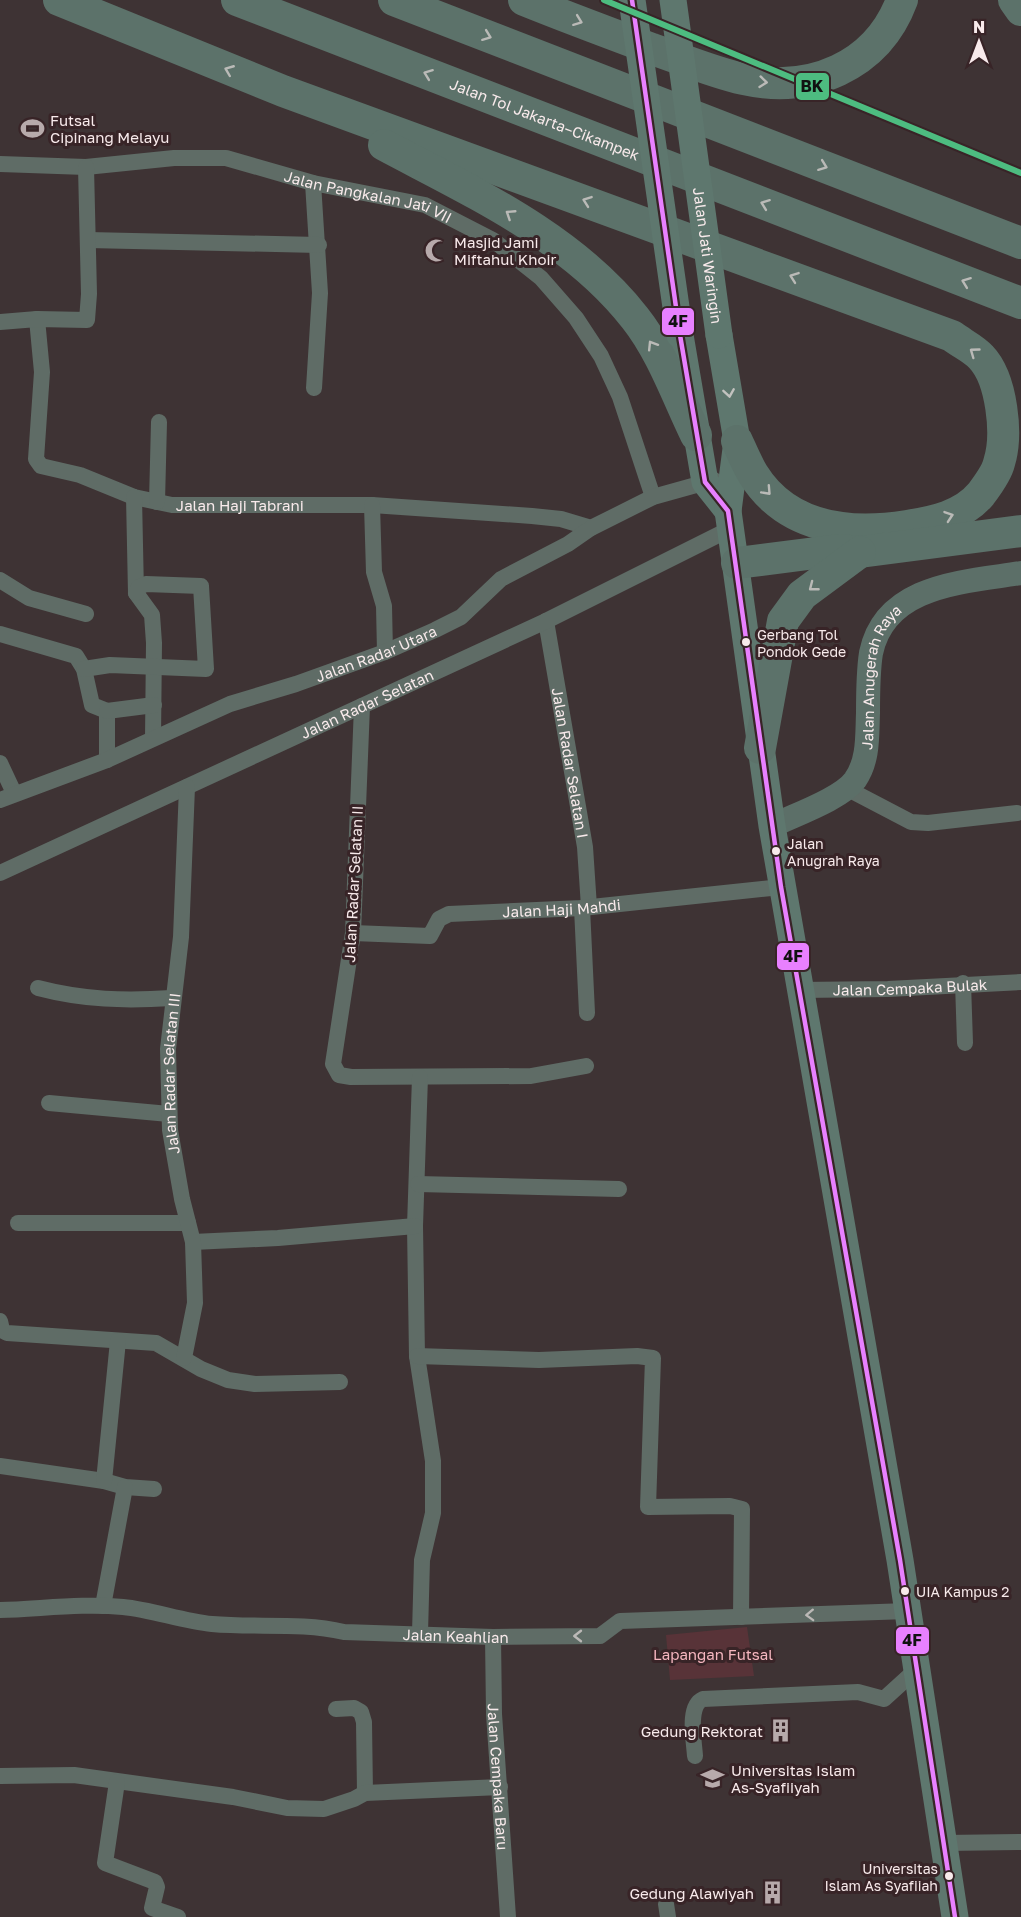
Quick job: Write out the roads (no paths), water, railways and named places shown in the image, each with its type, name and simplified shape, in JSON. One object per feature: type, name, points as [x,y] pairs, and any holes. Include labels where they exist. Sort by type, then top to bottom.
[{"type":"highway","points":[[59,0],[283,91],[952,336],[982,358],[995,382],[1002,412],[999,464],[980,495],[957,513],[927,523],[882,530],[845,530],[825,526],[795,514],[766,491],[753,475],[737,441]]},
{"type":"highway","name":"Jalan Tol Jakarta–Cikampek","points":[[237,0],[1021,303]]},
{"type":"highway","points":[[394,0],[1021,243]]},
{"type":"highway","points":[[524,0],[712,70],[763,83],[786,83],[822,78],[848,67],[879,41],[902,0]]},
{"type":"highway","points":[[1014,0],[1021,10]]},
{"type":"highway","points":[[283,91],[493,203],[563,249],[603,284],[635,318],[658,355],[696,435]]},
{"type":"highway","points":[[736,563],[839,550],[860,552],[1021,531]]},
{"type":"highway","points":[[760,748],[783,621],[802,596],[860,552]]},
{"type":"main road","name":"Jalan Jati Waringin","points":[[632,0],[696,435],[705,482],[729,520]]},
{"type":"main road","name":"Jalan Jati Waringin","points":[[673,0],[719,335],[737,441],[729,520],[760,748],[781,887],[908,1611],[955,1917]]},
{"type":"street","name":"Jalan Pangkalan Jati VII","points":[[0,164],[86,167],[174,158],[226,158],[313,183],[425,206],[493,240],[541,278],[576,318],[601,356],[621,397],[653,497]]},
{"type":"street","points":[[0,322],[38,319],[87,320],[86,167]]},
{"type":"street","points":[[313,183],[319,245],[320,293],[314,388]]},
{"type":"street","points":[[88,240],[319,245]]},
{"type":"street","name":"Jalan Haji Tabrani","points":[[38,319],[42,372],[38,463],[80,475],[134,497],[172,505],[372,505],[551,518],[591,528]]},
{"type":"street","points":[[157,502],[159,422]]},
{"type":"street","name":"Jalan Radar Utara","points":[[7,796],[106,760],[230,704],[296,684],[385,652],[461,617],[501,579],[568,544],[591,528],[653,497],[705,482],[733,478]]},
{"type":"street","points":[[134,497],[136,593],[152,615],[153,738]]},
{"type":"street","points":[[372,505],[374,572],[384,606],[385,652]]},
{"type":"street","name":"Jalan Radar Selatan","points":[[0,873],[546,621],[729,520]]},
{"type":"street","name":"Jalan Anugerah Raya","points":[[846,788],[854,781],[866,754],[871,653],[878,633],[890,616],[906,602],[925,591],[1021,573]]},
{"type":"street","points":[[0,580],[29,598],[86,614]]},
{"type":"street","points":[[84,669],[110,665],[206,669],[202,588],[146,584],[139,586],[136,593]]},
{"type":"street","name":"Jalan Radar Selatan I","points":[[546,621],[585,847],[587,1013]]},
{"type":"street","points":[[0,634],[69,652],[76,656],[84,669],[92,705],[107,711],[154,705]]},
{"type":"street","name":"Jalan Radar Selatan II","points":[[362,706],[353,933],[333,1064],[339,1075],[351,1077],[420,1077]]},
{"type":"street","points":[[106,760],[107,711]]},
{"type":"street","points":[[0,763],[7,796]]},
{"type":"street","name":"Jalan Radar Selatan III","points":[[184,1358],[195,1303],[193,1242],[169,1114],[171,1094],[168,1049],[172,998],[182,937],[187,787]]},
{"type":"street","points":[[772,826],[846,788],[911,822],[928,823],[1017,813]]},
{"type":"street","name":"Jalan Haji Mahdi","points":[[353,933],[430,936],[439,919],[450,914],[585,908],[781,887]]},
{"type":"street","name":"Jalan Cempaka Bulak","points":[[799,990],[888,989],[963,983],[1021,982]]},
{"type":"street","points":[[963,983],[965,1043]]},
{"type":"street","points":[[38,988],[76,998],[105,1001],[172,998]]},
{"type":"street","points":[[420,1633],[422,1560],[433,1513],[433,1461],[417,1356],[415,1226],[420,1077],[531,1076],[586,1066]]},
{"type":"street","points":[[49,1103],[169,1114]]},
{"type":"street","points":[[418,1184],[619,1189]]},
{"type":"street","points":[[18,1223],[188,1223]]},
{"type":"street","points":[[193,1242],[278,1239],[415,1226]]},
{"type":"street","points":[[0,1321],[2,1330],[7,1333],[156,1343],[201,1369],[228,1380],[255,1384],[340,1382]]},
{"type":"street","points":[[104,1481],[118,1341]]},
{"type":"street","points":[[417,1356],[539,1360],[637,1356],[653,1358],[648,1507],[730,1506],[742,1509],[741,1617]]},
{"type":"street","points":[[0,1466],[104,1481],[125,1487],[154,1489]]},
{"type":"street","points":[[103,1606],[125,1487]]},
{"type":"street","name":"Jalan Keahlian","points":[[0,1610],[126,1607],[183,1621],[216,1624],[320,1627],[344,1632],[493,1637],[600,1636],[620,1621],[908,1611]]},
{"type":"street","name":"Jalan Cempaka Baru","points":[[493,1637],[494,1714],[508,1917]]},
{"type":"street","points":[[695,1756],[694,1709],[697,1701],[858,1692],[884,1699],[917,1669]]},
{"type":"street","points":[[336,1709],[354,1708],[361,1712],[364,1722],[365,1793]]},
{"type":"street","points":[[0,1776],[74,1775],[233,1797],[287,1808],[324,1809],[365,1793],[500,1787]]},
{"type":"street","points":[[117,1782],[105,1863],[155,1882],[157,1889],[152,1908],[178,1917]]},
{"type":"street","points":[[944,1843],[1021,1842]]},
{"type":"place","name":"Futsal Cipinang Melayu","points":[[32,129]]},
{"type":"place","name":"Masjid Jami Miftahul Khoir","points":[[436,251]]},
{"type":"place","name":"Gerbang Tol Pondok Gede","points":[[746,642]]},
{"type":"place","name":"Jalan Anugrah Raya","points":[[776,851]]},
{"type":"place","name":"UIA Kampus 2","points":[[905,1591]]},
{"type":"place","name":"Gedung Rektorat","points":[[781,1731]]},
{"type":"place","name":"Universitas Islam As-Syafiiyah","points":[[713,1779]]},
{"type":"place","name":"Universitas Islam As Syafiiah","points":[[949,1876]]},
{"type":"place","name":"Gedung Alawiyah","points":[[772,1893]]},
{"type":"park label","name":"Lapangan Futsal","points":[[713,1654]]}]
